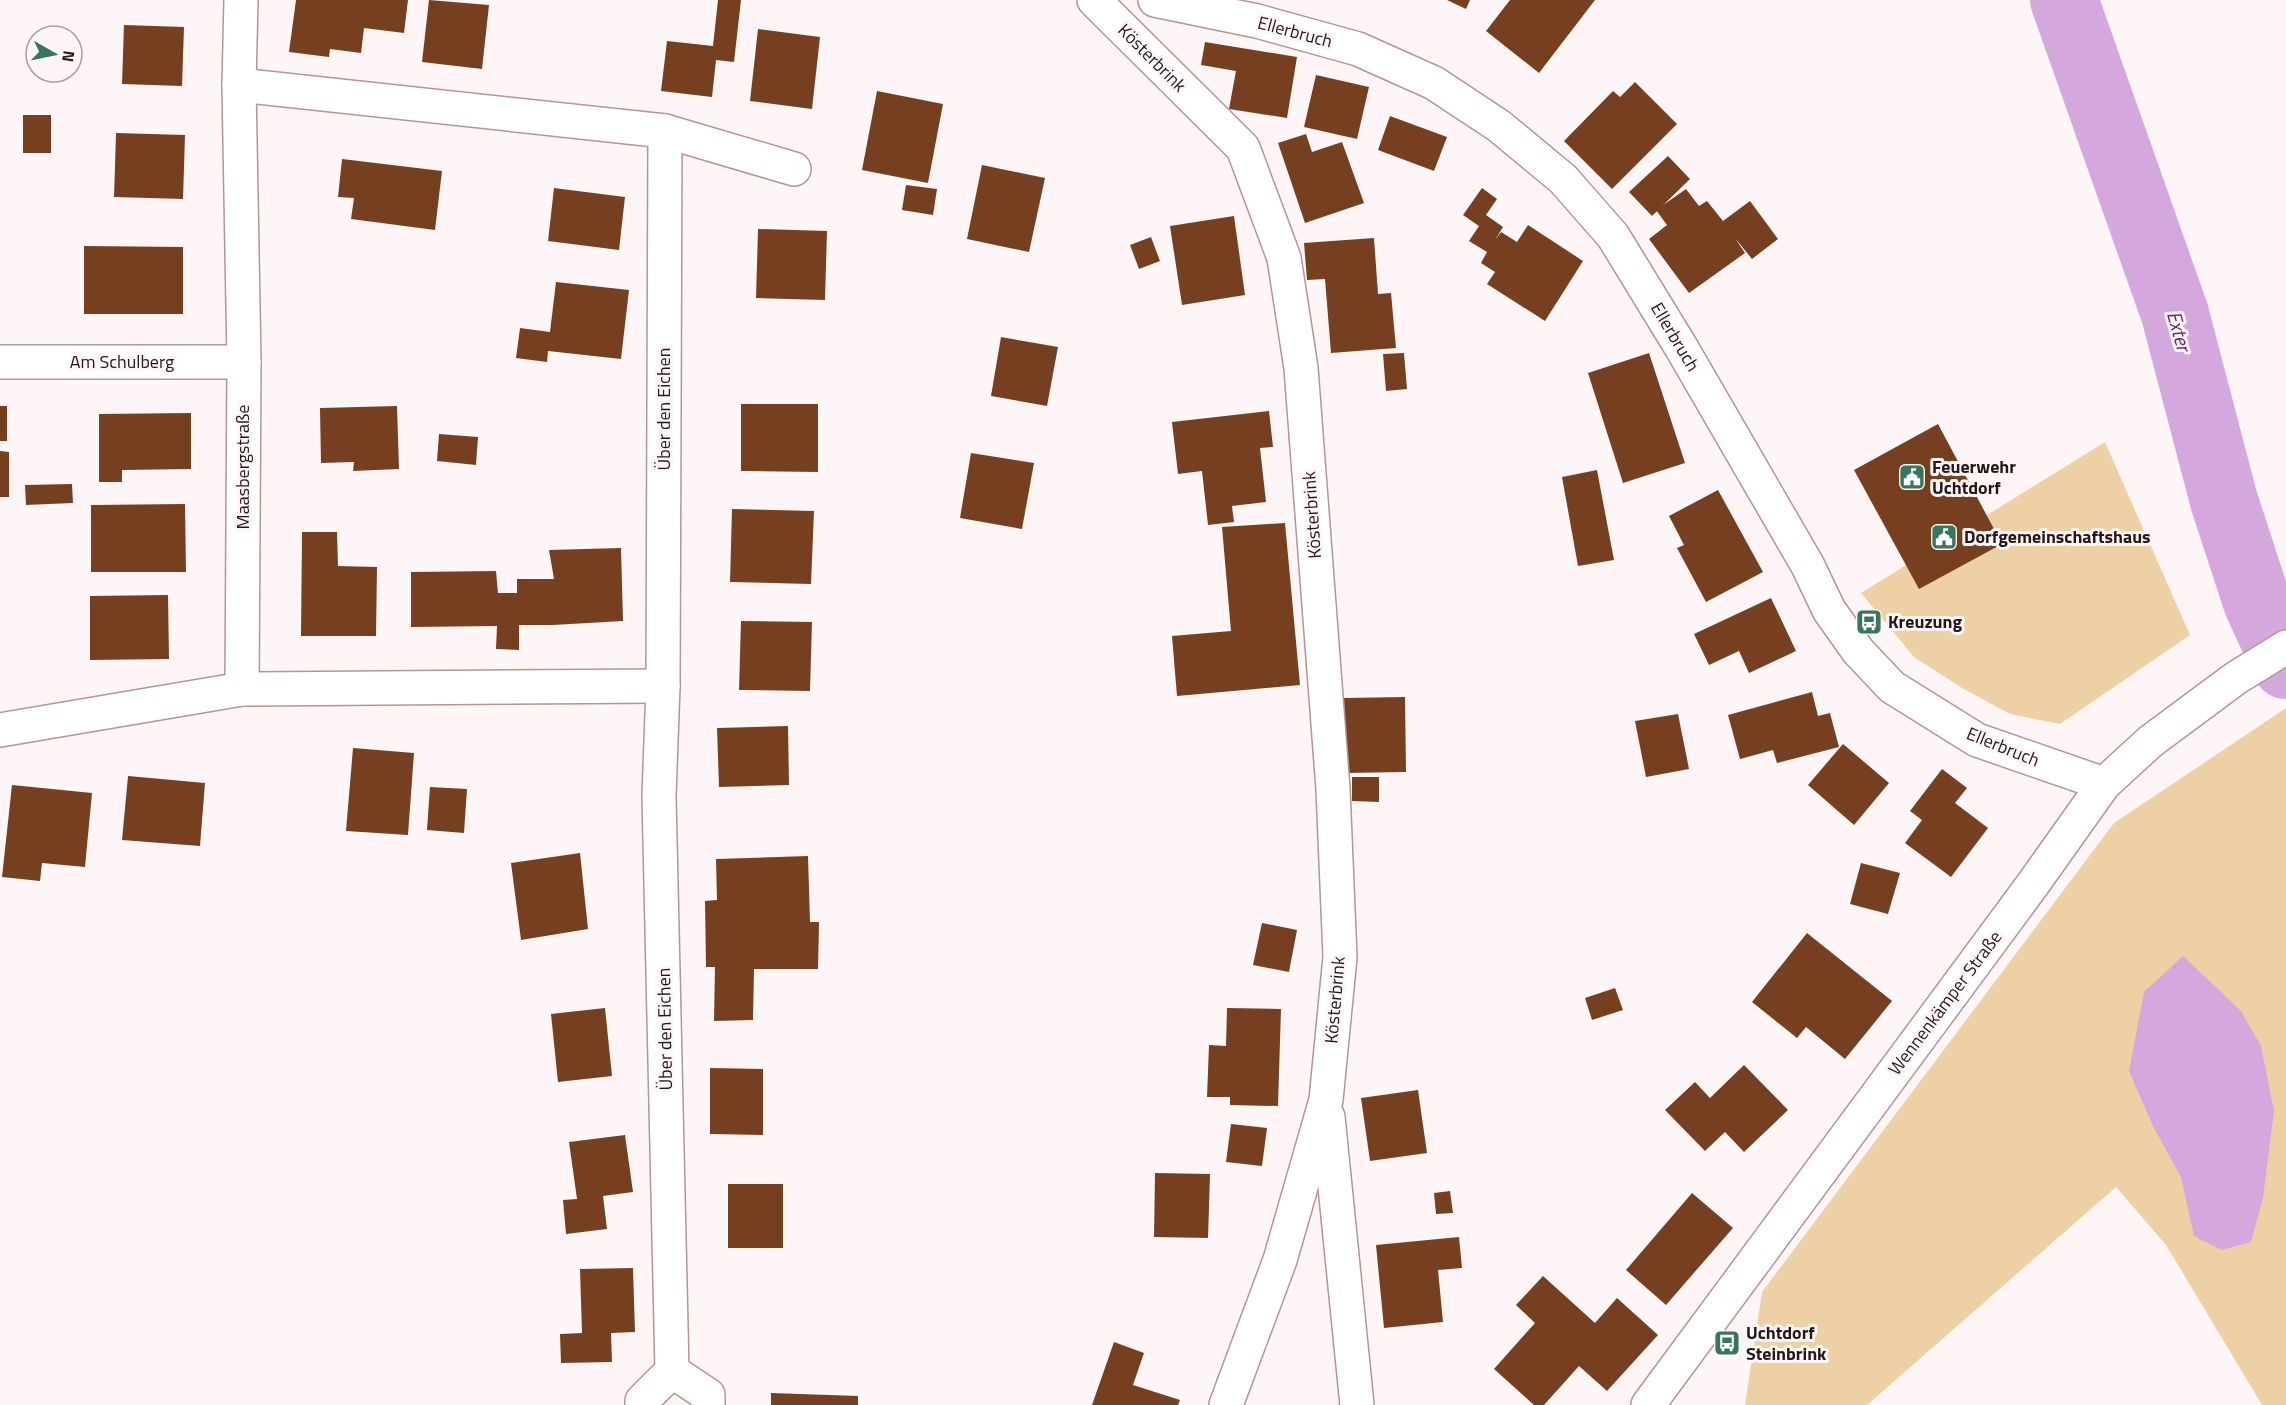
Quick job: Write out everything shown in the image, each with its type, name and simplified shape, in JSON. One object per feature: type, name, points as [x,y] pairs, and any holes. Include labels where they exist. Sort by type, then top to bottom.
[{"type":"street","name":"Maasbergstraße","points":[[241,0],[244,362],[242,689]]},
{"type":"street","name":"Kösterbrink","points":[[1094,0],[1243,148],[1284,258],[1301,368],[1333,789],[1340,957],[1326,1100],[1280,1260],[1226,1405]]},
{"type":"street","name":"Ellerbruch","points":[[1155,0],[1257,21],[1358,49],[1434,83],[1499,126],[1563,179],[1613,236],[1681,346],[1808,566],[1829,610],[1858,651],[1892,687],[1977,740],[2104,784]]},
{"type":"street","points":[[240,85],[665,131],[794,169]]},
{"type":"street","name":"Über den Eichen","points":[[665,131],[663,686],[659,796],[672,1371]]},
{"type":"street","name":"Am Schulberg","points":[[0,362],[244,362]]},
{"type":"street","name":"Wennenkämper Straße","points":[[1648,1405],[2033,884],[2104,784],[2151,741],[2236,678],[2286,646]]},
{"type":"street","points":[[0,730],[242,689],[663,686]]},
{"type":"street","name":"Kösterbrink","points":[[1326,1100],[1357,1405]]},
{"type":"street","points":[[642,1405],[642,1401],[672,1371],[708,1395],[708,1405]]},
{"type":"shaded area","points":[[2105,442],[2190,635],[2060,724],[2010,714],[1962,688],[1914,657],[1861,593]]},
{"type":"shaded area","points":[[2286,708],[2286,1405],[2262,1405],[2166,1245],[2116,1187],[1867,1405],[1745,1405],[1762,1292],[2114,823]]},
{"type":"shaded area","points":[[2183,956],[2241,1011],[2261,1046],[2274,1111],[2263,1198],[2251,1242],[2222,1250],[2194,1236],[2181,1177],[2153,1126],[2129,1071],[2144,992]]},
{"type":"building","points":[[296,0],[408,0],[404,33],[364,28],[361,53],[330,49],[329,57],[289,52]]},
{"type":"building","points":[[429,0],[489,5],[482,69],[422,62]]},
{"type":"building","points":[[718,0],[741,0],[734,62],[716,60],[712,97],[661,91],[667,41],[713,46]]},
{"type":"building","points":[[1447,0],[1470,0],[1466,9]]},
{"type":"building","points":[[1510,0],[1595,0],[1539,73],[1486,31]]},
{"type":"building","points":[[124,25],[184,27],[182,86],[122,84]]},
{"type":"building","points":[[758,29],[820,37],[812,109],[750,101]]},
{"type":"building","points":[[1205,42],[1297,57],[1287,118],[1229,109],[1236,71],[1201,65]]},
{"type":"building","points":[[1316,75],[1369,87],[1357,139],[1304,127]]},
{"type":"building","points":[[1635,82],[1677,124],[1612,189],[1564,141],[1613,91],[1620,97]]},
{"type":"building","points":[[877,91],[943,104],[928,183],[862,170]]},
{"type":"building","points":[[23,115],[51,115],[51,153],[23,153]]},
{"type":"building","points":[[1390,116],[1447,137],[1434,171],[1378,150]]},
{"type":"building","points":[[116,133],[185,135],[183,199],[114,197]]},
{"type":"building","points":[[1306,134],[1312,152],[1342,142],[1364,203],[1305,223],[1278,143]]},
{"type":"building","points":[[1668,156],[1690,179],[1652,216],[1629,192]]},
{"type":"building","points":[[342,159],[442,171],[435,230],[351,219],[354,198],[338,197]]},
{"type":"building","points":[[982,165],[1045,178],[1029,252],[967,239]]},
{"type":"building","points":[[906,185],[937,189],[933,215],[902,210]]},
{"type":"building","points":[[554,188],[625,197],[619,250],[548,241]]},
{"type":"building","points":[[1482,188],[1497,199],[1486,215],[1503,227],[1495,240],[1501,232],[1517,242],[1528,225],[1583,261],[1545,321],[1487,284],[1495,272],[1481,263],[1487,252],[1469,241],[1479,226],[1463,215]]},
{"type":"building","points":[[1686,189],[1699,206],[1707,201],[1723,221],[1750,201],[1778,239],[1752,259],[1735,238],[1745,253],[1689,293],[1649,239],[1667,225],[1656,210]]},
{"type":"building","points":[[1234,216],[1245,295],[1182,305],[1170,226]]},
{"type":"building","points":[[758,229],[827,231],[825,300],[756,298]]},
{"type":"building","points":[[1151,237],[1160,261],[1139,269],[1130,245]]},
{"type":"building","points":[[1374,238],[1378,294],[1391,293],[1396,348],[1331,353],[1325,279],[1307,280],[1304,243]]},
{"type":"building","points":[[84,246],[183,247],[183,314],[84,314]]},
{"type":"building","points":[[556,282],[629,290],[621,359],[548,351],[547,362],[516,358],[520,328],[550,332]]},
{"type":"building","points":[[1001,337],[1058,347],[1047,406],[991,396]]},
{"type":"building","points":[[1404,353],[1407,389],[1386,391],[1383,354]]},
{"type":"building","points":[[1649,353],[1685,463],[1623,483],[1588,373]]},
{"type":"building","points":[[741,404],[818,404],[818,472],[741,471]]},
{"type":"building","points":[[0,406],[7,406],[7,441],[0,441]]},
{"type":"building","points":[[397,406],[399,469],[353,471],[354,462],[321,463],[320,408]]},
{"type":"building","points":[[1269,411],[1273,447],[1260,448],[1266,502],[1232,506],[1234,522],[1208,525],[1202,471],[1178,474],[1172,422]]},
{"type":"building","points":[[191,413],[191,469],[122,470],[122,482],[99,482],[99,414]]},
{"type":"building","points":[[1938,424],[2002,544],[1919,589],[1854,470]]},
{"type":"building","points":[[439,434],[478,437],[476,465],[437,461]]},
{"type":"building","points":[[0,451],[9,452],[9,497],[0,497]]},
{"type":"building","points":[[971,453],[1034,463],[1022,529],[960,518]]},
{"type":"building","points":[[1597,470],[1614,560],[1578,566],[1562,477]]},
{"type":"building","points":[[72,484],[73,503],[26,505],[25,485]]},
{"type":"building","points":[[1718,490],[1763,572],[1706,602],[1677,548],[1684,545],[1669,516]]},
{"type":"building","points":[[185,504],[186,572],[91,572],[91,505]]},
{"type":"building","points":[[732,509],[814,511],[811,584],[730,582]]},
{"type":"building","points":[[1285,523],[1300,685],[1177,696],[1172,636],[1231,631],[1222,527]]},
{"type":"building","points":[[302,532],[337,532],[338,566],[377,567],[376,636],[301,636]]},
{"type":"building","points":[[621,548],[623,621],[519,625],[519,650],[496,649],[497,626],[411,627],[411,572],[496,571],[498,593],[517,593],[517,579],[554,579],[549,550]]},
{"type":"building","points":[[168,595],[169,659],[90,660],[90,596]]},
{"type":"building","points":[[1771,598],[1796,651],[1749,673],[1739,651],[1709,665],[1694,634]]},
{"type":"building","points":[[741,621],[812,622],[810,691],[739,690]]},
{"type":"building","points":[[1812,692],[1818,716],[1830,713],[1839,747],[1777,763],[1773,750],[1740,759],[1728,715]]},
{"type":"building","points":[[1405,697],[1406,772],[1345,773],[1344,698]]},
{"type":"building","points":[[1678,714],[1689,769],[1646,777],[1635,721]]},
{"type":"building","points":[[788,726],[789,785],[719,787],[717,728]]},
{"type":"building","points":[[1843,744],[1889,783],[1854,825],[1808,785]]},
{"type":"building","points":[[353,748],[414,753],[408,835],[346,831]]},
{"type":"building","points":[[1942,769],[1967,788],[1955,803],[1988,828],[1951,877],[1905,843],[1922,820],[1910,811]]},
{"type":"building","points":[[128,776],[205,783],[200,846],[122,840]]},
{"type":"building","points":[[1352,777],[1379,777],[1379,802],[1352,801]]},
{"type":"building","points":[[12,785],[92,793],[85,867],[42,863],[40,881],[2,877]]},
{"type":"building","points":[[430,787],[467,789],[464,833],[427,830]]},
{"type":"building","points":[[580,853],[588,929],[521,940],[511,863]]},
{"type":"building","points":[[808,856],[810,922],[819,922],[818,969],[754,969],[753,1020],[714,1021],[715,967],[706,967],[705,901],[717,900],[716,859]]},
{"type":"building","points":[[1861,863],[1900,873],[1888,914],[1850,904]]},
{"type":"building","points":[[1262,923],[1297,930],[1289,972],[1253,965]]},
{"type":"building","points":[[1807,933],[1892,1001],[1845,1059],[1806,1027],[1797,1038],[1752,1002]]},
{"type":"building","points":[[1615,988],[1623,1010],[1592,1020],[1585,998]]},
{"type":"building","points":[[605,1008],[612,1076],[558,1082],[551,1014]]},
{"type":"building","points":[[1227,1008],[1281,1009],[1278,1106],[1230,1105],[1230,1097],[1207,1097],[1209,1045],[1226,1046]]},
{"type":"building","points":[[1744,1065],[1788,1110],[1744,1152],[1725,1132],[1705,1151],[1665,1110],[1695,1082],[1710,1098]]},
{"type":"building","points":[[710,1068],[763,1069],[763,1135],[710,1134]]},
{"type":"building","points":[[1418,1090],[1427,1153],[1370,1161],[1361,1098]]},
{"type":"building","points":[[1231,1124],[1267,1128],[1262,1166],[1226,1162]]},
{"type":"building","points":[[625,1135],[633,1192],[603,1196],[607,1229],[566,1234],[563,1200],[577,1199],[569,1142]]},
{"type":"building","points":[[1155,1173],[1210,1174],[1208,1238],[1154,1237]]},
{"type":"building","points":[[728,1184],[783,1184],[783,1248],[728,1248]]},
{"type":"building","points":[[1450,1191],[1453,1213],[1436,1214],[1434,1193]]},
{"type":"building","points":[[1692,1193],[1733,1228],[1666,1305],[1626,1270]]},
{"type":"building","points":[[1459,1237],[1462,1268],[1438,1270],[1443,1322],[1384,1328],[1376,1245]]},
{"type":"building","points":[[633,1268],[635,1332],[611,1333],[612,1362],[561,1363],[560,1334],[582,1333],[580,1269]]},
{"type":"building","points":[[1543,1276],[1595,1323],[1617,1298],[1658,1335],[1607,1391],[1579,1366],[1544,1405],[1534,1405],[1494,1369],[1535,1323],[1516,1305]]},
{"type":"building","points":[[1114,1342],[1144,1353],[1133,1385],[1180,1400],[1178,1405],[1092,1405]]},
{"type":"building","points":[[771,1393],[858,1396],[858,1405],[771,1405]]},
{"type":"waterway","name":"Exter","points":[[2064,0],[2175,314],[2224,501],[2257,602],[2286,665]]},
{"type":"place","name":"Feuerwehr Uchtdorf","points":[[1912,477]]},
{"type":"place","name":"Dorfgemeinschaftshaus","points":[[1944,537]]},
{"type":"place","name":"Kreuzung","points":[[1869,622]]},
{"type":"place","name":"Uchtdorf Steinbrink","points":[[1727,1343]]}]
